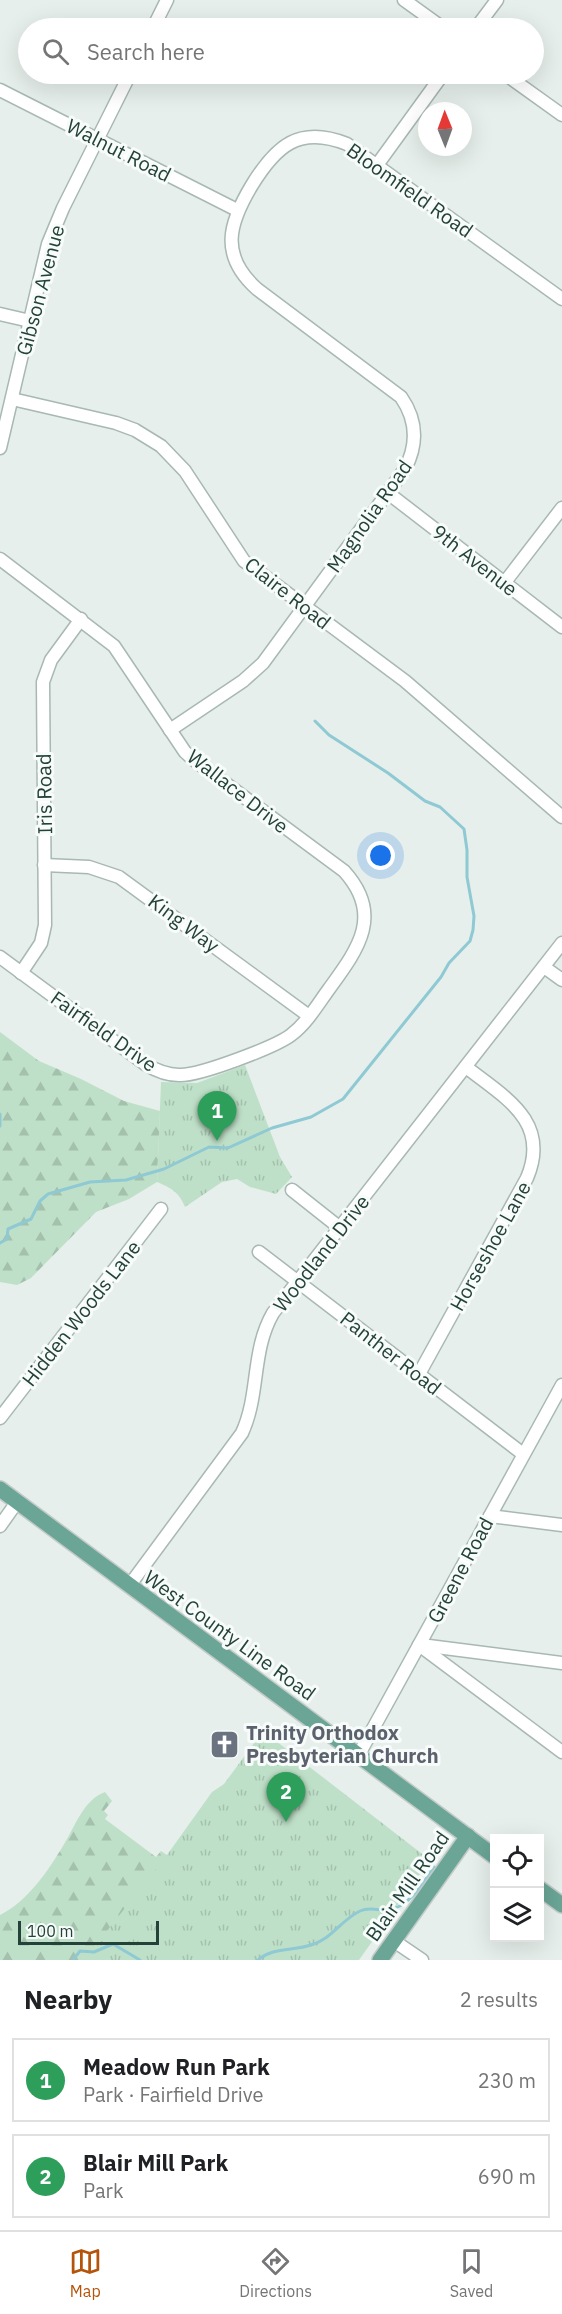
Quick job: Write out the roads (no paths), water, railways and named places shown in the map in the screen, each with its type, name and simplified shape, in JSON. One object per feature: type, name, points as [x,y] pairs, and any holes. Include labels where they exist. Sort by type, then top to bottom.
[{"type":"main road","name":"West County Line Road","points":[[0,1489],[490,1852]]},
{"type":"main road","name":"Blair Mill Road","points":[[380,1960],[468,1836]]},
{"type":"main road","points":[[544,1892],[562,1905]]},
{"type":"street","points":[[404,0],[429,18]]},
{"type":"street","points":[[484,18],[497,0]]},
{"type":"street","points":[[157,18],[164,1]]},
{"type":"street","name":"Gibson Avenue","points":[[0,448],[51,236],[125,84]]},
{"type":"street","points":[[377,165],[436,84]]},
{"type":"street","points":[[519,84],[562,115]]},
{"type":"street","name":"Walnut Road","points":[[0,90],[237,210]]},
{"type":"street","name":"Bloomfield Road","points":[[237,210],[276,151],[294,140],[317,137],[337,140],[377,165],[562,299]]},
{"type":"street","name":"Magnolia Road","points":[[170,730],[254,673],[388,493],[405,469],[413,450],[414,428],[406,404],[392,387],[250,283],[241,272],[233,251],[232,229],[237,210]]},
{"type":"street","points":[[0,314],[30,321]]},
{"type":"street","name":"Claire Road","points":[[12,399],[117,423],[135,430],[161,446],[185,471],[244,561],[405,681],[562,817]]},
{"type":"street","name":"9th Avenue","points":[[388,493],[562,627]]},
{"type":"street","points":[[505,582],[562,508]]},
{"type":"street","name":"Wallace Drive","points":[[0,559],[114,646],[170,730],[194,760],[344,872],[357,888],[364,911],[363,936],[354,955],[309,1016]]},
{"type":"street","name":"Iris Road","points":[[21,973],[34,955],[43,934],[43,682],[51,660],[81,619]]},
{"type":"street","name":"King Way","points":[[44,864],[89,867],[119,877],[309,1016]]},
{"type":"street","name":"Woodland Drive","points":[[129,1586],[242,1433],[251,1408],[261,1337],[273,1313],[562,943]]},
{"type":"street","name":"Fairfield Drive","points":[[0,957],[145,1064],[164,1073],[196,1073],[272,1045],[292,1034],[309,1016]]},
{"type":"street","points":[[544,967],[562,980]]},
{"type":"street","name":"Horseshoe Lane","points":[[419,1374],[527,1178],[533,1159],[533,1141],[524,1116],[516,1106],[466,1067]]},
{"type":"street","points":[[292,1190],[340,1228]]},
{"type":"street","name":"Hidden Woods Lane","points":[[0,1418],[161,1209]]},
{"type":"street","name":"Panther Road","points":[[259,1252],[523,1454]]},
{"type":"street","name":"Greene Road","points":[[358,1755],[523,1454],[558,1400],[562,1385]]},
{"type":"street","points":[[0,1526],[17,1502]]},
{"type":"street","points":[[490,1516],[562,1525]]},
{"type":"street","points":[[419,1645],[562,1663]]},
{"type":"street","points":[[419,1645],[562,1752]]},
{"type":"street","points":[[394,1941],[422,1960]]},
{"type":"waterway","points":[[0,1243],[7,1239],[8,1229],[31,1219],[40,1201],[48,1194],[90,1182],[126,1180],[164,1169],[209,1147],[228,1148],[272,1128],[311,1117],[343,1099],[441,977],[449,963],[470,941],[474,916],[467,877],[464,829],[440,807],[425,801],[388,773],[329,735],[315,721]]},
{"type":"waterway","points":[[0,1114],[0,1126]]},
{"type":"waterway","points":[[258,1960],[270,1953],[318,1942],[331,1934],[347,1919],[364,1910],[387,1910],[402,1905],[415,1894],[434,1867]]},
{"type":"waterway","points":[[73,1960],[80,1951],[94,1952],[113,1944],[140,1960]]},
{"type":"place","name":"Meadow Run Park","points":[[217,1141]]},
{"type":"place","name":"Trinity Orthodox Presbyterian Church","points":[[225,1744]]},
{"type":"place","name":"Blair Mill Park","points":[[286,1822]]}]
